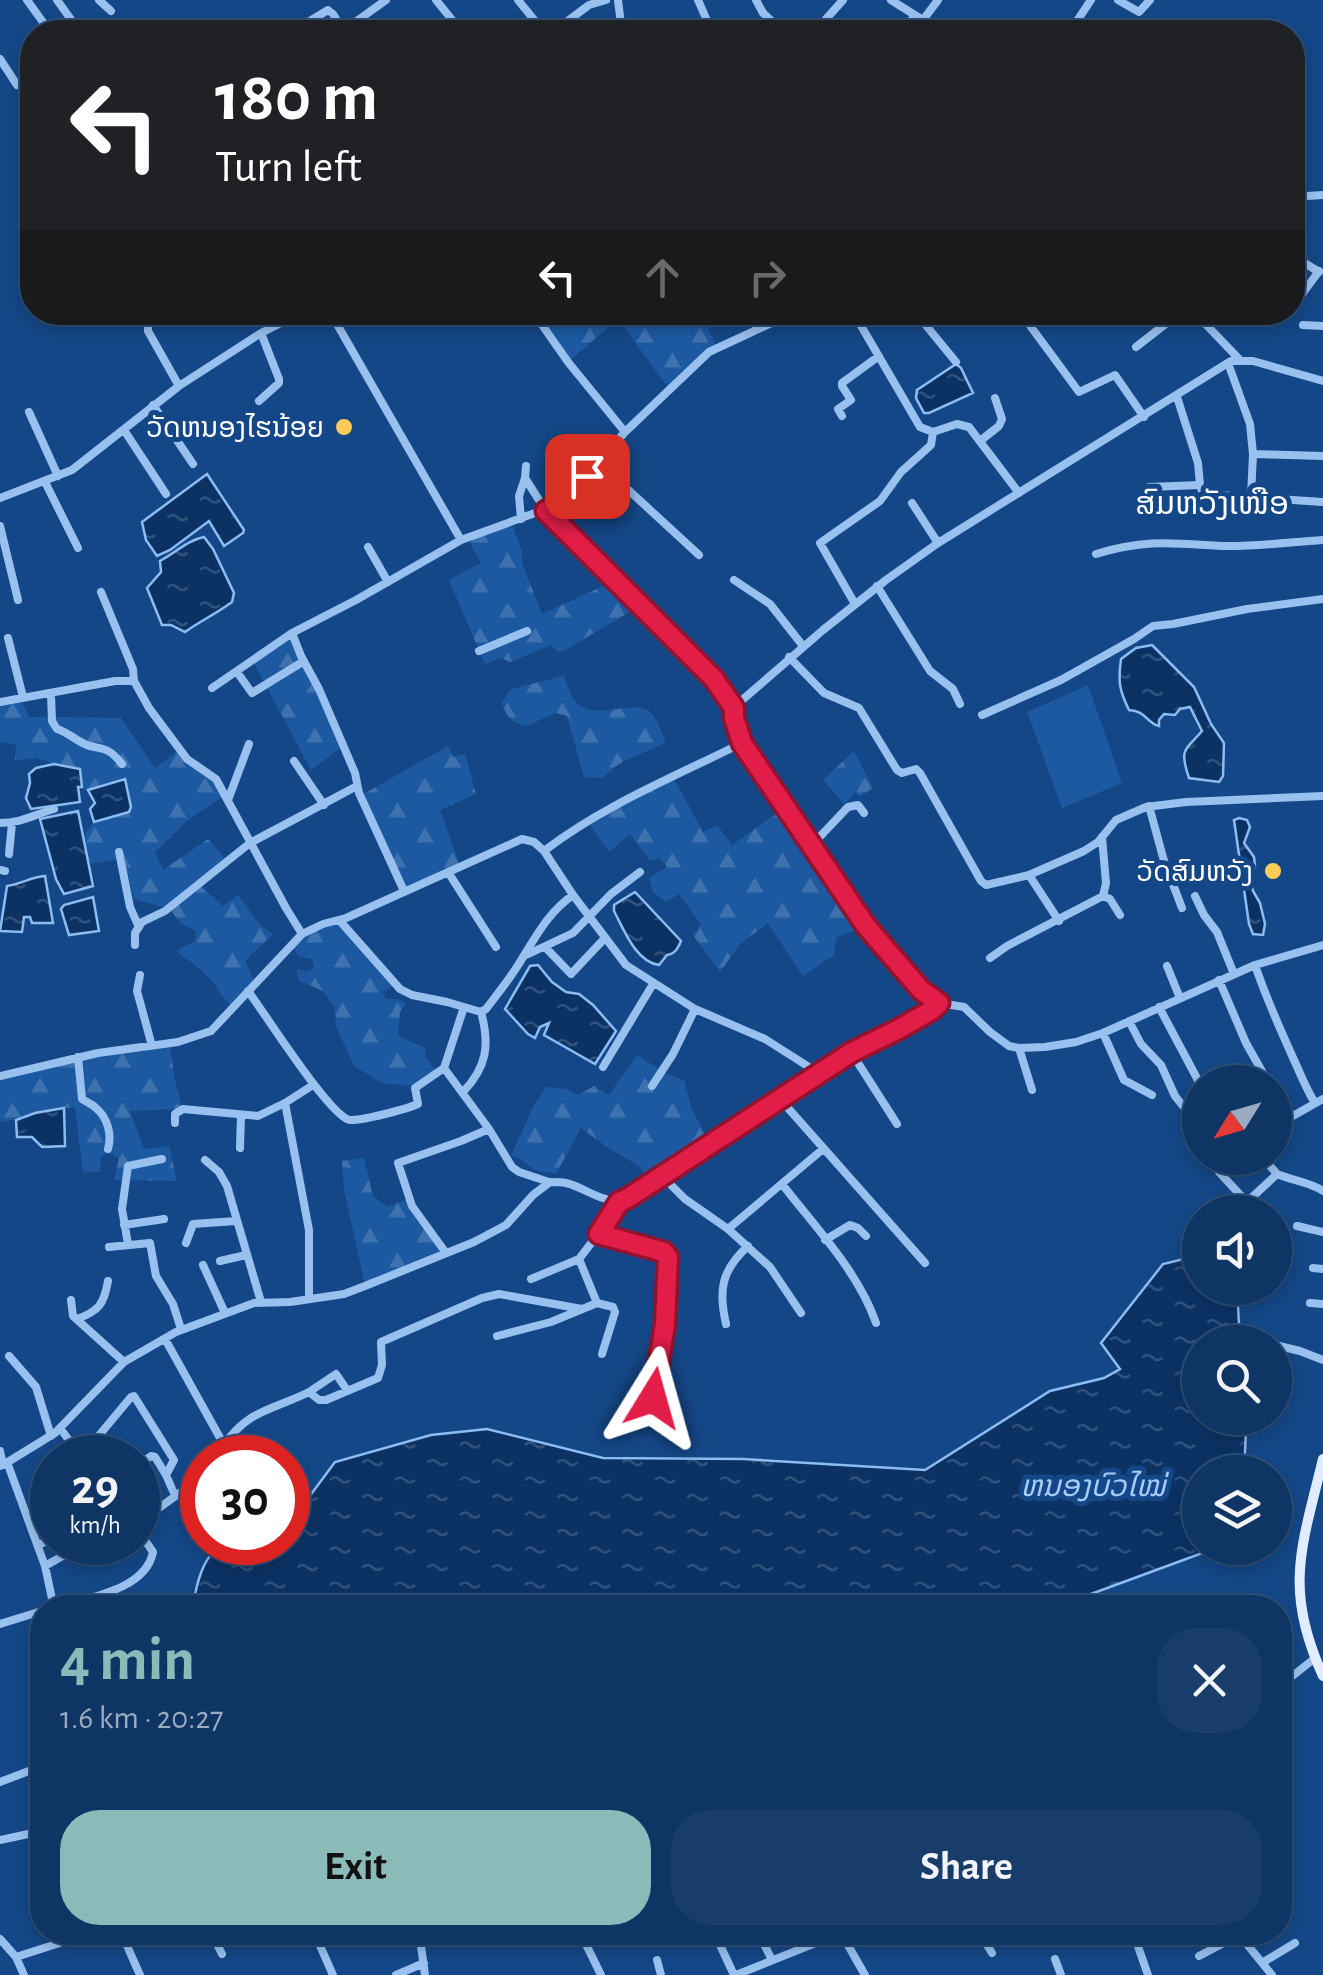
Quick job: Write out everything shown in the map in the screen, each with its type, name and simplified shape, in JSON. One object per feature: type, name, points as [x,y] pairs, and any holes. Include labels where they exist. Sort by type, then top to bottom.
[{"type":"main road","points":[[1323,1459],[1304,1535],[1298,1580],[1303,1624],[1323,1676]]},
{"type":"street","points":[[99,0],[111,11]]},
{"type":"street","points":[[360,20],[386,0]]},
{"type":"street","points":[[436,0],[452,20]]},
{"type":"street","points":[[518,0],[534,20]]},
{"type":"street","points":[[569,20],[589,5],[606,0]]},
{"type":"street","points":[[826,20],[843,0]]},
{"type":"street","points":[[890,0],[922,20]]},
{"type":"street","points":[[916,20],[938,0]]},
{"type":"street","points":[[1118,0],[1139,12],[1150,0]]},
{"type":"street","points":[[312,20],[328,10],[336,20]]},
{"type":"street","points":[[0,59],[17,85]]},
{"type":"street","points":[[148,325],[180,386]]},
{"type":"street","points":[[0,498],[45,482],[83,462],[180,386],[277,325]]},
{"type":"street","points":[[337,325],[461,540]]},
{"type":"street","points":[[542,325],[625,432]]},
{"type":"street","points":[[212,688],[292,633],[461,540],[557,505],[708,352],[767,325]]},
{"type":"street","points":[[861,325],[916,422],[933,432],[962,424],[970,427],[1018,494]]},
{"type":"street","points":[[926,325],[956,362]]},
{"type":"street","points":[[1029,325],[1078,392],[1114,375],[1144,417]]},
{"type":"street","points":[[1136,347],[1164,325]]},
{"type":"street","points":[[1206,325],[1240,360]]},
{"type":"street","points":[[1303,325],[1323,326]]},
{"type":"street","points":[[259,400],[279,383],[261,333]]},
{"type":"street","points":[[842,416],[838,409],[851,400],[842,382],[880,356]]},
{"type":"street","points":[[734,708],[789,657],[938,543],[1228,363],[1253,360],[1323,381]]},
{"type":"street","points":[[1228,363],[1248,413],[1253,454],[1251,496]]},
{"type":"street","points":[[1176,397],[1198,464],[1203,494],[1323,502]]},
{"type":"street","points":[[980,441],[1002,419],[995,398]]},
{"type":"street","points":[[154,405],[193,464]]},
{"type":"street","points":[[29,412],[58,476]]},
{"type":"street","points":[[124,430],[166,494]]},
{"type":"street","points":[[855,604],[820,542],[880,501],[901,472],[931,446],[933,432]]},
{"type":"street","points":[[1253,454],[1323,456]]},
{"type":"street","points":[[598,462],[699,555]]},
{"type":"street","points":[[521,519],[519,496],[526,466]]},
{"type":"street","points":[[525,478],[546,511],[714,679],[734,708],[742,743],[890,957],[921,990],[939,1003],[964,1007],[1003,1043],[1019,1048],[1076,1042],[1254,965],[1323,945]]},
{"type":"street","points":[[45,482],[78,548]]},
{"type":"street","points":[[1149,487],[1200,485]]},
{"type":"street","points":[[912,503],[938,543]]},
{"type":"street","points":[[0,526],[18,600]]},
{"type":"street","points":[[1096,554],[1142,543],[1196,542],[1222,546],[1323,540]]},
{"type":"street","points":[[368,546],[388,582]]},
{"type":"street","points":[[734,580],[770,604],[803,646]]},
{"type":"street","points":[[877,586],[930,672],[953,689],[960,704]]},
{"type":"street","points":[[101,592],[133,668],[134,681],[149,708],[192,763],[216,779],[302,934]]},
{"type":"street","points":[[982,714],[1062,680],[1153,626],[1323,599]]},
{"type":"street","points":[[480,651],[527,631]]},
{"type":"street","points":[[292,633],[404,891]]},
{"type":"street","points":[[8,638],[23,697]]},
{"type":"street","points":[[789,657],[824,693],[859,708],[897,770],[918,770],[984,884],[991,886],[1093,846],[1116,820],[1150,806],[1323,796]]},
{"type":"street","points":[[237,672],[252,694],[304,661]]},
{"type":"street","points":[[0,702],[134,681]]},
{"type":"street","points":[[51,694],[52,721],[57,729],[112,752],[122,764]]},
{"type":"street","points":[[544,852],[608,808],[742,743]]},
{"type":"street","points":[[228,800],[249,744]]},
{"type":"street","points":[[294,760],[324,805]]},
{"type":"street","points":[[138,925],[165,911],[250,844],[358,786]]},
{"type":"street","points":[[812,845],[848,807],[858,804],[864,813]]},
{"type":"street","points":[[1150,806],[1164,861],[1182,908]]},
{"type":"street","points":[[0,823],[54,810]]},
{"type":"street","points":[[8,854],[12,823]]},
{"type":"street","points":[[990,958],[1103,896],[1106,883],[1102,837]]},
{"type":"street","points":[[0,1076],[78,1057],[178,1042],[210,1031],[302,934],[340,921],[522,839],[534,842],[544,852],[626,965],[695,1010],[765,1039],[820,1074]]},
{"type":"street","points":[[119,852],[130,907],[138,925],[135,945]]},
{"type":"street","points":[[448,872],[496,947]]},
{"type":"street","points":[[524,956],[573,933],[611,894],[640,872]]},
{"type":"street","points":[[1028,874],[1059,921]]},
{"type":"street","points":[[340,921],[400,989],[481,1012],[524,956],[533,937],[572,895]]},
{"type":"street","points":[[1103,896],[1110,899],[1120,915]]},
{"type":"street","points":[[1195,896],[1218,932],[1234,974]]},
{"type":"street","points":[[546,948],[571,974],[604,938]]},
{"type":"street","points":[[1254,965],[1304,1084],[1319,1101],[1292,1116]]},
{"type":"street","points":[[1167,966],[1180,998]]},
{"type":"street","points":[[140,975],[137,990],[152,1046]]},
{"type":"street","points":[[1219,980],[1258,1065]]},
{"type":"street","points":[[603,1067],[653,984]]},
{"type":"street","points":[[248,991],[313,1084],[340,1116],[353,1120],[416,1106],[419,1100],[415,1088],[444,1068],[464,1007]]},
{"type":"street","points":[[531,1279],[579,1259],[619,1202],[852,1052],[899,1029],[939,1003]]},
{"type":"street","points":[[1160,1007],[1190,1065]]},
{"type":"street","points":[[652,1086],[695,1010]]},
{"type":"street","points":[[463,1092],[478,1073],[488,1044],[481,1012]]},
{"type":"street","points":[[1129,1020],[1141,1044],[1161,1065],[1182,1106]]},
{"type":"street","points":[[1103,1032],[1124,1080],[1152,1096]]},
{"type":"street","points":[[1019,1048],[1032,1090]]},
{"type":"street","points":[[852,1052],[897,1124]]},
{"type":"street","points":[[78,1057],[82,1099],[95,1106],[109,1130],[112,1138],[108,1148]]},
{"type":"street","points":[[444,1068],[512,1167],[619,1202]]},
{"type":"street","points":[[175,1122],[175,1114],[183,1109],[258,1116],[313,1084]]},
{"type":"street","points":[[780,1099],[925,1263]]},
{"type":"street","points":[[285,1103],[309,1230],[309,1299]]},
{"type":"street","points":[[240,1148],[241,1116]]},
{"type":"street","points":[[446,1254],[412,1206],[398,1163],[489,1129]]},
{"type":"street","points":[[728,1229],[823,1149]]},
{"type":"street","points":[[128,1244],[122,1209],[128,1166],[162,1159]]},
{"type":"street","points":[[205,1160],[224,1180],[261,1302]]},
{"type":"street","points":[[1222,1175],[1240,1195]]},
{"type":"street","points":[[1254,1195],[1276,1175]]},
{"type":"street","points":[[1279,1175],[1323,1192]]},
{"type":"street","points":[[662,1176],[770,1267],[801,1313]]},
{"type":"street","points":[[52,1435],[124,1362],[181,1330],[261,1302],[344,1294],[446,1254],[506,1225],[550,1182]]},
{"type":"street","points":[[782,1184],[852,1275],[870,1304],[876,1323]]},
{"type":"street","points":[[124,1225],[164,1220]]},
{"type":"street","points":[[186,1242],[193,1224],[236,1221]]},
{"type":"street","points":[[825,1240],[850,1225],[866,1236]]},
{"type":"street","points":[[1297,1226],[1323,1232]]},
{"type":"street","points":[[599,1234],[667,1254],[665,1324],[653,1398]]},
{"type":"street","points":[[109,1247],[150,1244],[156,1276],[173,1304],[181,1330]]},
{"type":"street","points":[[726,1324],[722,1309],[725,1275],[748,1246]]},
{"type":"street","points":[[220,1260],[246,1254]]},
{"type":"street","points":[[579,1259],[597,1302]]},
{"type":"street","points":[[203,1265],[224,1312]]},
{"type":"street","points":[[77,1319],[94,1312],[105,1296],[108,1281]]},
{"type":"street","points":[[309,1392],[326,1400],[378,1378],[381,1342],[482,1298],[499,1294],[582,1308]]},
{"type":"street","points":[[71,1300],[72,1314],[124,1362]]},
{"type":"street","points":[[497,1336],[551,1322],[597,1302],[611,1306],[615,1312],[602,1354]]},
{"type":"street","points":[[1310,1303],[1323,1304]]},
{"type":"street","points":[[165,1339],[218,1435]]},
{"type":"street","points":[[1292,1349],[1323,1360]]},
{"type":"street","points":[[9,1356],[36,1386],[51,1435]]},
{"type":"street","points":[[231,1435],[252,1415],[309,1392],[336,1374],[347,1390]]},
{"type":"street","points":[[99,1435],[134,1396],[158,1435]]},
{"type":"street","points":[[60,1428],[65,1435]]},
{"type":"street","points":[[160,1438],[174,1460],[166,1475]]},
{"type":"street","points":[[4,1464],[30,1449]]},
{"type":"street","points":[[0,1451],[30,1527]]},
{"type":"street","points":[[160,1465],[172,1491]]},
{"type":"street","points":[[160,1510],[180,1494]]},
{"type":"street","points":[[95,1595],[121,1587],[150,1565]]},
{"type":"street","points":[[45,1566],[51,1595]]},
{"type":"street","points":[[0,1624],[30,1615]]},
{"type":"street","points":[[1292,1676],[1315,1658]]},
{"type":"street","points":[[0,1782],[30,1771]]},
{"type":"street","points":[[0,1840],[30,1834]]},
{"type":"street","points":[[0,1939],[16,1957],[24,1975]]},
{"type":"street","points":[[16,1957],[53,1945]]},
{"type":"street","points":[[129,1945],[140,1975]]},
{"type":"street","points":[[218,1945],[222,1954]]},
{"type":"street","points":[[320,1945],[334,1975]]},
{"type":"street","points":[[422,1945],[425,1975]]},
{"type":"street","points":[[586,1945],[600,1975]]},
{"type":"street","points":[[720,1945],[735,1975],[809,1945]]},
{"type":"street","points":[[764,1945],[772,1960]]},
{"type":"street","points":[[847,1945],[866,1975]]},
{"type":"street","points":[[987,1945],[992,1953]]},
{"type":"street","points":[[1138,1945],[1148,1975]]},
{"type":"street","points":[[1199,1956],[1218,1945]]},
{"type":"street","points":[[1247,1945],[1272,1975]]},
{"type":"street","points":[[1262,1963],[1292,1945]]},
{"type":"street","points":[[1056,1958],[1061,1975]]},
{"type":"street","points":[[657,1960],[661,1975]]},
{"type":"street","points":[[396,1975],[424,1962]]},
{"type":"green space","points":[[541,325],[611,325],[568,362]]},
{"type":"green space","points":[[622,325],[706,325],[717,348],[669,389]]},
{"type":"green space","points":[[511,522],[542,614],[612,582],[638,607],[565,650],[557,652],[551,645],[510,662],[501,658],[485,664],[449,580],[481,563],[467,537]]},
{"type":"green space","points":[[292,633],[343,746],[311,770],[253,661]]},
{"type":"green space","points":[[564,676],[574,699],[587,709],[645,709],[656,719],[666,742],[625,761],[603,778],[584,777],[567,716],[556,713],[526,726],[510,718],[502,702],[511,689]]},
{"type":"green space","points":[[1088,685],[1122,783],[1062,808],[1027,712]]},
{"type":"green space","points":[[21,699],[29,717],[121,718],[155,768],[180,749],[216,779],[225,795],[188,820],[155,852],[163,870],[208,839],[229,863],[199,885],[223,906],[238,895],[259,924],[273,934],[245,961],[255,982],[233,1007],[207,976],[176,951],[195,941],[196,931],[180,923],[170,909],[134,899],[124,858],[89,864],[82,838],[94,822],[131,807],[125,779],[88,790],[82,787],[82,777],[67,765],[37,758],[15,760],[16,745],[0,742],[0,703]]},
{"type":"green space","points":[[448,746],[453,757],[465,754],[476,794],[440,810],[460,866],[404,891],[360,796]]},
{"type":"green space","points":[[854,751],[873,788],[859,797],[856,792],[844,804],[823,780]]},
{"type":"green space","points":[[673,777],[703,832],[717,825],[732,845],[784,808],[863,927],[836,938],[834,955],[803,976],[768,923],[740,944],[720,972],[693,935],[701,925],[679,894],[666,902],[653,892],[649,878],[667,867],[660,858],[650,861],[630,834],[609,852],[587,820]]},
{"type":"green space","points":[[340,921],[395,985],[383,992],[386,999],[406,1003],[400,1012],[398,1036],[425,1048],[425,1057],[437,1072],[412,1086],[382,1083],[354,1066],[336,1026],[335,1008],[323,991],[298,980],[297,969],[307,972],[314,968],[312,959],[298,956],[293,946],[302,934]]},
{"type":"green space","points":[[170,1043],[182,1109],[130,1111],[144,1149],[169,1146],[177,1181],[114,1180],[119,1158],[110,1153],[101,1156],[100,1171],[83,1173],[75,1107],[0,1122],[0,1078]]},
{"type":"green space","points":[[637,1055],[684,1080],[692,1110],[710,1144],[651,1184],[639,1166],[581,1128],[556,1174],[535,1170],[511,1156],[546,1087],[578,1095],[594,1086],[609,1095]]},
{"type":"green space","points":[[364,1158],[373,1196],[387,1207],[410,1198],[446,1253],[365,1286],[344,1189],[342,1161]]},
{"type":"water","points":[[956,364],[973,393],[924,413],[916,398],[917,390]]},
{"type":"water","points":[[207,474],[243,533],[224,546],[209,521],[157,556],[146,540],[142,522]]},
{"type":"water","points":[[204,537],[234,593],[232,602],[185,632],[162,625],[147,588],[161,572],[160,561]]},
{"type":"water","points":[[1152,645],[1194,687],[1224,743],[1223,776],[1219,782],[1189,778],[1185,751],[1202,731],[1190,707],[1175,715],[1164,714],[1159,726],[1129,710],[1120,685],[1121,659],[1136,648]]},
{"type":"water","points":[[54,764],[80,769],[80,802],[31,809],[26,798],[29,774]]},
{"type":"water","points":[[125,779],[129,812],[94,822],[90,809],[95,803],[88,790]]},
{"type":"water","points":[[78,811],[93,886],[64,894],[56,879],[40,819]]},
{"type":"water","points":[[1234,820],[1247,820],[1250,827],[1244,843],[1254,857],[1251,881],[1265,924],[1263,935],[1253,934],[1249,924]]},
{"type":"water","points":[[45,876],[53,923],[32,923],[30,917],[24,917],[22,932],[0,931],[7,886]]},
{"type":"water","points":[[635,892],[681,941],[659,965],[637,952],[614,911],[614,905]]},
{"type":"water","points":[[93,897],[99,931],[69,935],[61,909]]},
{"type":"water","points":[[538,965],[552,982],[593,1005],[616,1031],[595,1064],[544,1035],[549,1023],[540,1027],[535,1038],[505,1009],[530,966]]},
{"type":"water","points":[[64,1108],[65,1146],[42,1147],[32,1137],[17,1137],[16,1120]]},
{"type":"water","name":"ຫນອງບົວໄໝ່","points":[[1182,1259],[1182,1305],[1238,1305],[1239,1325],[1182,1325],[1182,1435],[1246,1435],[1245,1455],[1182,1455],[1182,1561],[1089,1595],[195,1595],[205,1565],[310,1565],[310,1496],[335,1462],[431,1435],[487,1429],[603,1458],[743,1459],[925,1470],[1050,1391],[1104,1378],[1120,1369],[1101,1343],[1163,1264]]},
{"type":"place","name":"ວັດຫນອງໄຮນ້ອຍ","points":[[344,427]]},
{"type":"place","name":"ວັດສົມຫວັງ","points":[[1273,871]]},
{"type":"district","name":"ສົມຫວັງເໜືອ","points":[[1212,503]]},
{"type":"route","points":[[587,476],[571,494],[546,511],[714,679],[734,708],[742,743],[866,926],[921,990],[939,1003],[899,1029],[852,1052],[619,1202],[599,1234],[664,1252],[668,1257],[665,1324],[653,1398]]}]
